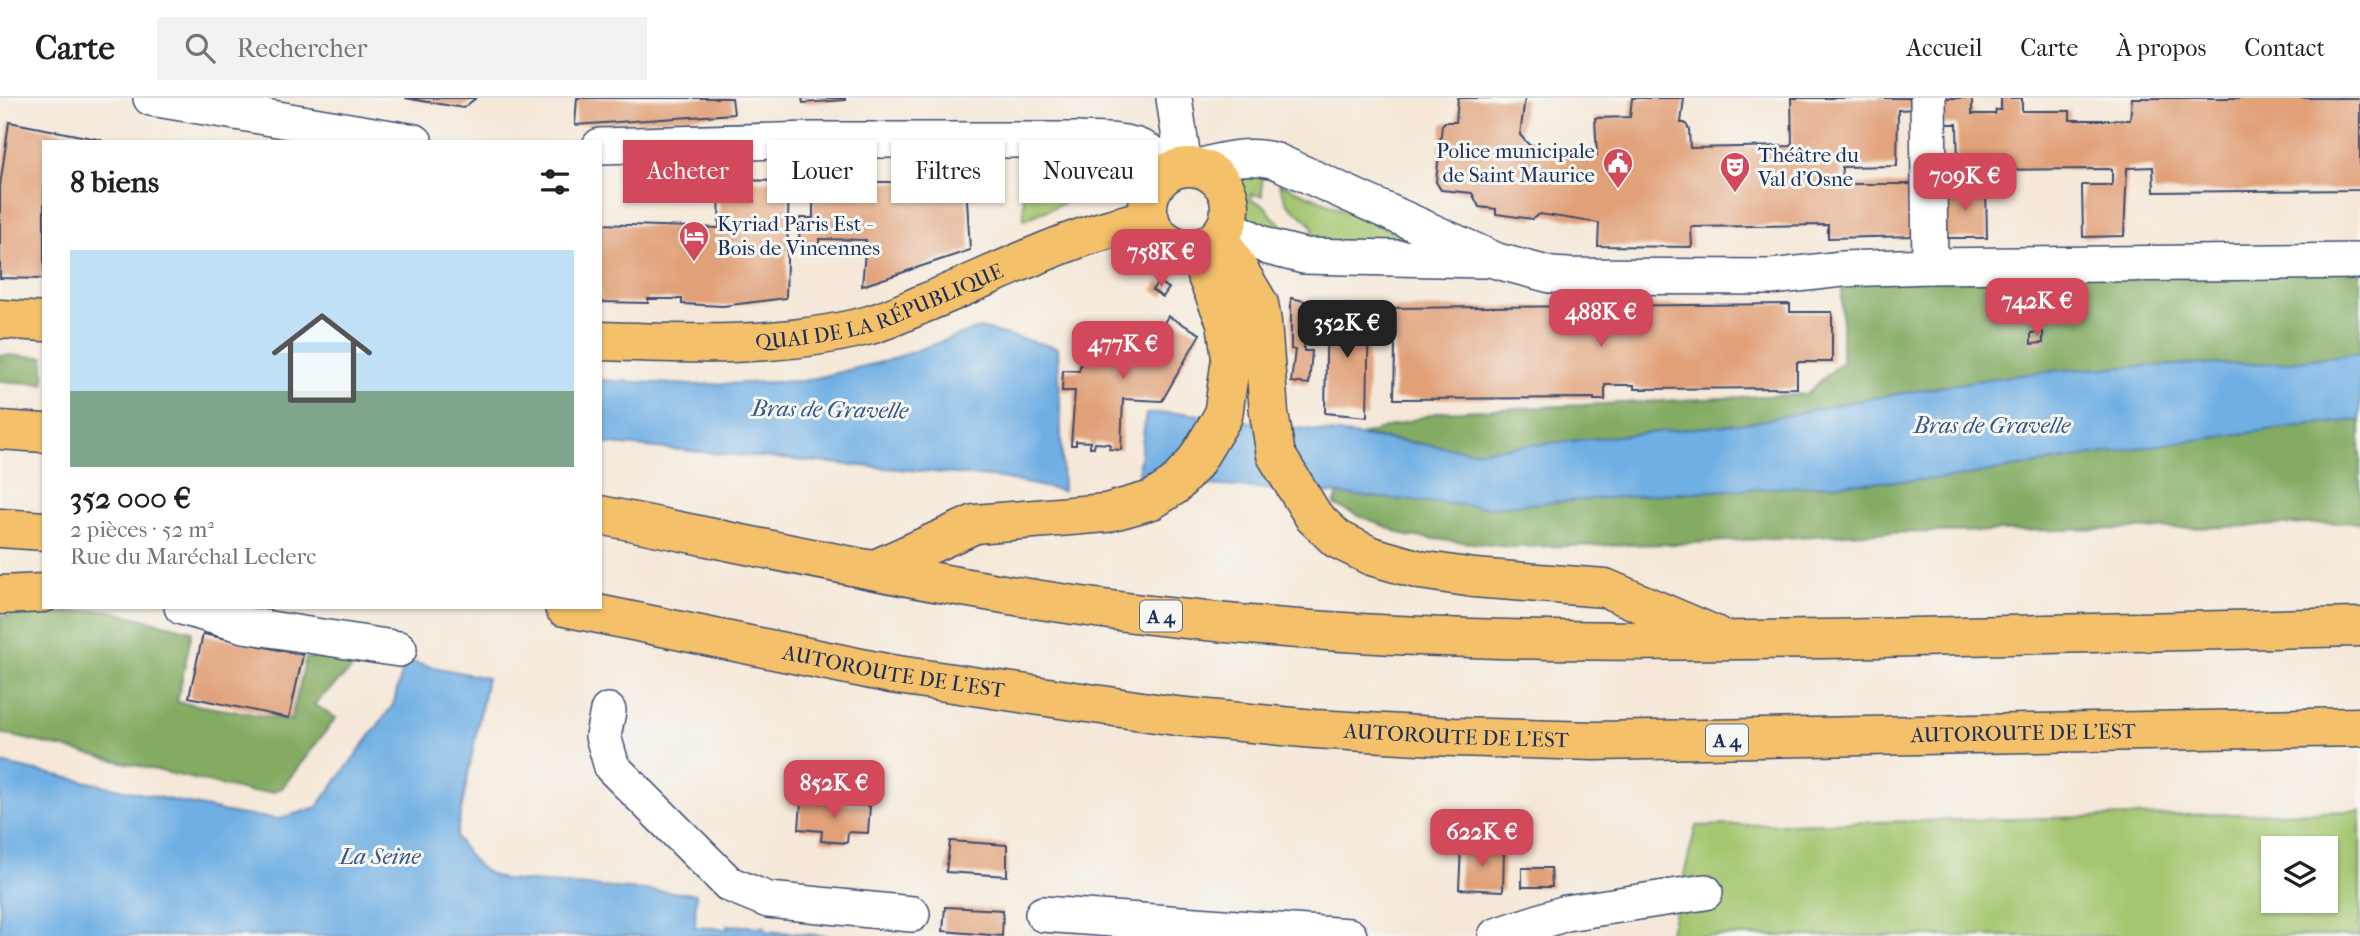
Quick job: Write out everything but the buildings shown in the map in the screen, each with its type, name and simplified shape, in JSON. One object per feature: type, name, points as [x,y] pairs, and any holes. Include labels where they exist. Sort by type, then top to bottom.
[{"type":"main road","points":[[873,570],[975,524],[1106,513],[1152,500],[1174,486],[1194,464],[1223,416],[1231,358],[1214,237],[1230,200],[1218,178],[1207,171],[1184,168],[1164,176],[1156,185],[1148,207],[1155,230],[1172,246],[1214,237]]},
{"type":"main road","name":"QUAI DE LA RÉPUBLIQUE","points":[[602,341],[695,344],[794,339],[867,326],[1087,234],[1150,219]]},
{"type":"main road","points":[[1214,237],[1259,304],[1269,413],[1276,455],[1314,517],[1337,539],[1371,556],[1420,570],[1474,578],[1605,589],[1730,642]]},
{"type":"main road","points":[[0,319],[42,321]]},
{"type":"main road","points":[[0,430],[42,433]]},
{"type":"main road","name":"A 4","points":[[602,515],[873,570],[1050,602],[1187,620],[1295,629],[1458,639],[1730,642],[2360,627]]},
{"type":"main road","points":[[0,528],[42,531]]},
{"type":"main road","points":[[0,595],[42,593]]},
{"type":"main road","name":"AUTOROUTE DE L’EST","points":[[575,609],[891,674],[1176,716],[1315,729],[1594,741],[2360,727]]},
{"type":"street","points":[[151,98],[403,140]]},
{"type":"street","points":[[1174,98],[1184,168]]},
{"type":"street","points":[[1928,98],[1930,266]]},
{"type":"street","points":[[602,146],[812,140],[1088,140],[1141,146],[1184,168],[1240,158],[1265,157],[1497,261],[1551,275],[1600,278],[1771,277],[1842,269],[1930,266],[2360,261]]},
{"type":"street","points":[[1214,237],[1304,256],[1497,261]]},
{"type":"street","points":[[189,609],[244,625],[399,649]]},
{"type":"street","points":[[608,711],[603,736],[612,767],[729,884],[768,900],[912,914]]},
{"type":"street","points":[[1496,936],[1566,913],[1705,892]]},
{"type":"street","points":[[1043,914],[1349,936]]},
{"type":"green space","points":[[1254,173],[1262,175],[1262,196],[1252,194],[1251,200],[1265,206],[1273,217],[1296,237],[1262,227],[1250,220],[1241,210],[1237,198],[1239,185]]},
{"type":"green space","points":[[1279,183],[1408,237],[1413,244],[1315,242],[1312,225],[1287,203]]},
{"type":"green space","points":[[1024,203],[1064,203],[1024,220]]},
{"type":"green space","points":[[1842,269],[2360,269],[2360,353],[2282,363],[2062,370],[1988,379],[1856,401],[1755,422],[1473,451],[1361,435],[1440,412],[1806,394],[1842,362]]},
{"type":"green space","points":[[0,355],[42,357],[42,384],[0,381]]},
{"type":"green space","points":[[2360,420],[2360,522],[2195,528],[1866,533],[1675,544],[1510,547],[1407,536],[1334,505],[1338,494],[1486,507],[1674,493],[1951,478],[2135,448]]},
{"type":"green space","points":[[107,610],[192,631],[177,702],[291,720],[306,658],[365,657],[314,704],[336,718],[282,788],[273,792],[249,792],[0,733],[0,616]]},
{"type":"green space","points":[[2360,811],[2360,936],[1669,936],[1696,826]]},
{"type":"water","name":"Bras de Gravelle","points":[[980,328],[1058,348],[1063,491],[1001,478],[602,443],[602,380],[692,385],[803,381],[886,361]]},
{"type":"water","name":"Bras de Gravelle","points":[[2360,353],[2360,420],[2135,448],[1951,478],[1674,493],[1486,507],[1137,480],[1146,414],[1183,413],[1474,451],[1755,422],[1856,401],[1988,379],[2062,370],[2282,363]]},
{"type":"water","name":"La Seine","points":[[405,661],[487,678],[456,837],[471,858],[488,873],[505,880],[696,894],[695,927],[765,927],[766,931],[831,936],[0,936],[0,763],[236,814],[279,819],[317,807],[393,705]]},
{"type":"place","name":"Police municipale de Saint Maurice","points":[[1618,190]]},
{"type":"place","name":"Théâtre du Val d’Osne","points":[[1735,194]]},
{"type":"place","name":"Kyriad Paris Est - Bois de Vincennes","points":[[694,263]]}]
